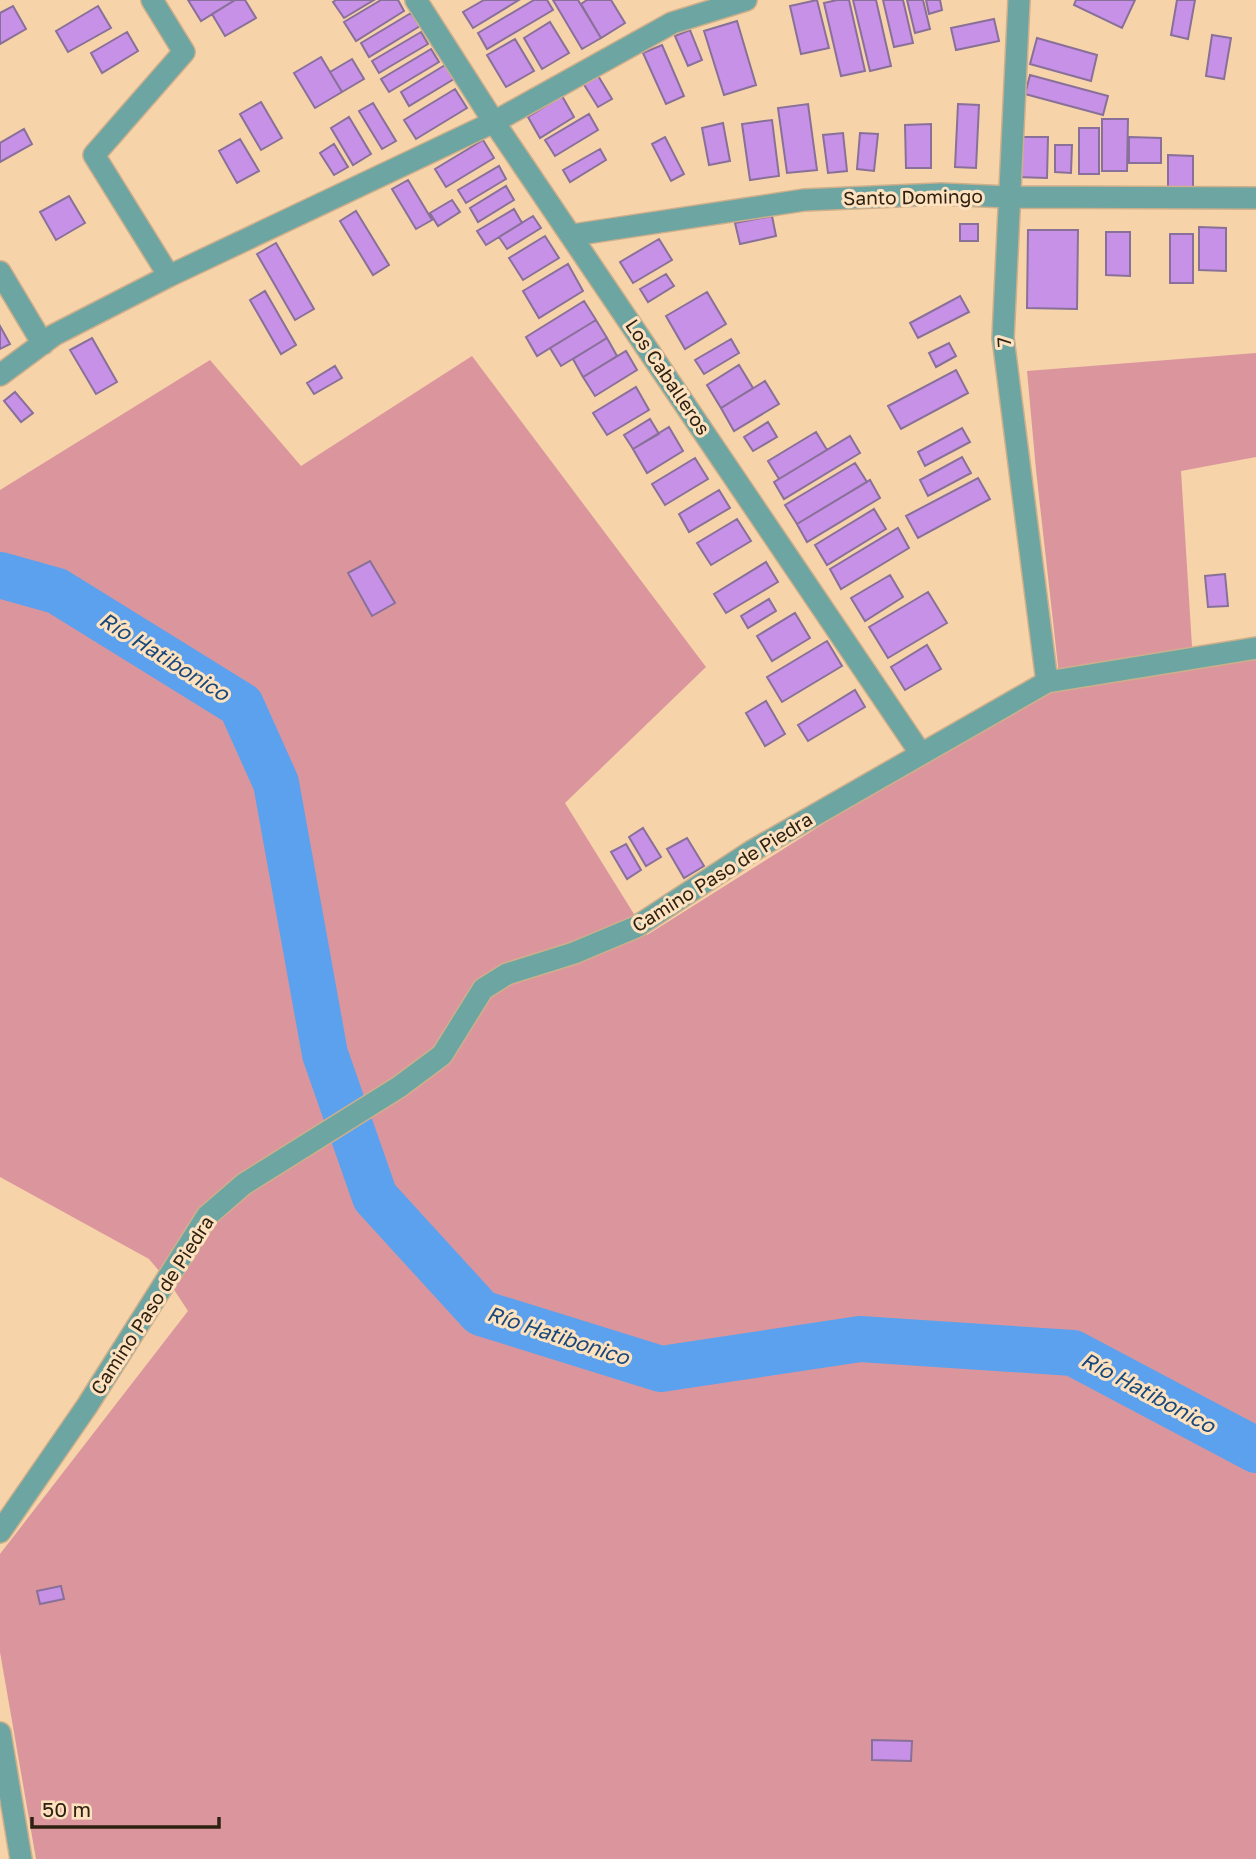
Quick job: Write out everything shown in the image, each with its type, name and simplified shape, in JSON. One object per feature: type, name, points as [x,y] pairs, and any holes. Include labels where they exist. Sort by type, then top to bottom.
[{"type":"street","points":[[152,0],[184,52],[94,155],[169,276]]},
{"type":"street","name":"Los Caballeros","points":[[416,0],[494,122],[921,754]]},
{"type":"street","points":[[0,375],[54,335],[169,276],[494,122],[672,23],[746,0]]},
{"type":"street","name":"7","points":[[1019,0],[1003,338],[1047,682]]},
{"type":"street","name":"Santo Domingo","points":[[573,236],[804,200],[941,194],[1009,197],[1256,198]]},
{"type":"street","points":[[0,272],[43,344]]},
{"type":"street","name":"Camino Paso de Piedra","points":[[0,1532],[87,1406],[207,1216],[244,1184],[399,1087],[442,1055],[483,989],[507,974],[574,953],[636,928],[752,851],[1047,682],[1256,648]]},
{"type":"street","points":[[0,1732],[21,1859]]},
{"type":"shaded area","points":[[1256,353],[1256,457],[1181,471],[1193,662],[1256,655],[1256,1859],[36,1859],[0,1652],[0,1554],[188,1311],[149,1259],[0,1177],[0,490],[210,360],[301,466],[472,356],[706,667],[565,803],[647,935],[1059,675],[1027,371]]},
{"type":"building","points":[[188,0],[235,0],[201,21]]},
{"type":"building","points":[[235,0],[245,0],[256,18],[225,36],[212,14]]},
{"type":"building","points":[[374,0],[344,18],[333,2]]},
{"type":"building","points":[[381,0],[398,0],[404,11],[356,41],[344,22]]},
{"type":"building","points":[[484,0],[519,0],[473,28],[463,12]]},
{"type":"building","points":[[534,0],[547,0],[553,10],[487,49],[478,33]]},
{"type":"building","points":[[553,0],[578,0],[601,38],[582,49]]},
{"type":"building","points":[[587,0],[611,0],[625,23],[601,38],[581,4]]},
{"type":"building","points":[[817,0],[829,48],[801,54],[790,6]]},
{"type":"building","points":[[849,0],[865,71],[841,76],[824,3]]},
{"type":"building","points":[[853,0],[876,0],[891,66],[870,71]]},
{"type":"building","points":[[883,0],[903,0],[913,43],[894,47]]},
{"type":"building","points":[[907,0],[923,0],[930,29],[915,33]]},
{"type":"building","points":[[926,0],[940,0],[942,10],[929,14]]},
{"type":"building","points":[[1076,0],[1135,0],[1122,28],[1074,5]]},
{"type":"building","points":[[1177,0],[1195,0],[1188,39],[1171,35]]},
{"type":"building","points":[[13,6],[26,29],[0,44],[0,13]]},
{"type":"building","points":[[98,6],[111,28],[68,52],[56,31]]},
{"type":"building","points":[[411,13],[420,26],[369,57],[361,43]]},
{"type":"building","points":[[994,19],[999,41],[956,50],[951,28]]},
{"type":"building","points":[[737,21],[756,85],[724,95],[704,31]]},
{"type":"building","points":[[550,22],[569,53],[542,69],[524,38]]},
{"type":"building","points":[[690,30],[702,60],[688,66],[675,36]]},
{"type":"building","points":[[127,32],[138,51],[102,73],[91,53]]},
{"type":"building","points":[[421,32],[428,44],[379,73],[372,61]]},
{"type":"building","points":[[1212,35],[1231,38],[1224,79],[1206,76]]},
{"type":"building","points":[[1037,38],[1097,55],[1091,81],[1030,64]]},
{"type":"building","points":[[515,39],[534,71],[506,87],[487,55]]},
{"type":"building","points":[[662,45],[684,96],[666,104],[643,53]]},
{"type":"building","points":[[431,49],[439,62],[389,92],[381,79]]},
{"type":"building","points":[[321,57],[342,92],[315,108],[294,73]]},
{"type":"building","points":[[352,59],[364,79],[342,92],[330,72]]},
{"type":"building","points":[[445,65],[454,79],[409,106],[401,92]]},
{"type":"building","points":[[597,74],[612,99],[598,107],[583,83]]},
{"type":"building","points":[[1030,75],[1108,96],[1103,115],[1025,94]]},
{"type":"building","points":[[455,89],[467,108],[416,139],[404,120]]},
{"type":"building","points":[[562,96],[574,117],[540,138],[528,117]]},
{"type":"building","points":[[261,102],[282,138],[261,150],[240,114]]},
{"type":"building","points":[[373,103],[396,141],[382,149],[359,111]]},
{"type":"building","points":[[808,104],[817,170],[787,173],[778,108]]},
{"type":"building","points":[[958,104],[979,105],[976,168],[955,167]]},
{"type":"building","points":[[589,114],[598,130],[555,156],[545,140]]},
{"type":"building","points":[[349,117],[371,154],[353,165],[331,128]]},
{"type":"building","points":[[1102,119],[1128,119],[1127,171],[1102,171]]},
{"type":"building","points":[[772,120],[779,176],[750,180],[742,124]]},
{"type":"building","points":[[723,123],[730,161],[709,165],[702,128]]},
{"type":"building","points":[[931,124],[931,168],[906,168],[905,125]]},
{"type":"building","points":[[1079,128],[1099,128],[1099,174],[1079,174]]},
{"type":"building","points":[[24,129],[32,144],[0,162],[0,143]]},
{"type":"building","points":[[843,133],[847,171],[828,173],[823,135]]},
{"type":"building","points":[[860,133],[878,134],[874,171],[857,169]]},
{"type":"building","points":[[665,137],[684,174],[671,181],[652,144]]},
{"type":"building","points":[[1016,137],[1048,137],[1047,178],[1016,177]]},
{"type":"building","points":[[1129,137],[1161,138],[1161,163],[1129,163]]},
{"type":"building","points":[[240,139],[259,171],[237,183],[219,151]]},
{"type":"building","points":[[483,140],[494,158],[446,187],[435,169]]},
{"type":"building","points":[[334,144],[348,167],[334,175],[320,153]]},
{"type":"building","points":[[1055,145],[1072,145],[1071,173],[1055,172]]},
{"type":"building","points":[[600,149],[606,160],[570,182],[563,170]]},
{"type":"building","points":[[1168,155],[1193,156],[1193,187],[1168,187]]},
{"type":"building","points":[[499,166],[506,179],[466,203],[458,190]]},
{"type":"building","points":[[408,180],[432,220],[416,229],[392,189]]},
{"type":"building","points":[[506,186],[514,200],[478,222],[470,208]]},
{"type":"building","points":[[69,196],[85,223],[56,240],[40,212]]},
{"type":"building","points":[[452,200],[460,212],[438,226],[430,213]]},
{"type":"building","points":[[514,209],[522,223],[486,245],[477,231]]},
{"type":"building","points":[[356,211],[389,265],[373,275],[340,221]]},
{"type":"building","points":[[533,216],[541,228],[507,249],[499,237]]},
{"type":"building","points":[[772,216],[776,236],[740,244],[735,223]]},
{"type":"building","points":[[960,224],[978,224],[978,241],[960,241]]},
{"type":"building","points":[[1199,227],[1226,228],[1226,271],[1199,270]]},
{"type":"building","points":[[1028,230],[1078,230],[1077,309],[1027,308]]},
{"type":"building","points":[[1106,232],[1130,232],[1130,276],[1106,275]]},
{"type":"building","points":[[1170,234],[1193,234],[1193,283],[1170,283]]},
{"type":"building","points":[[545,236],[559,258],[523,280],[509,258]]},
{"type":"building","points":[[659,239],[672,260],[633,283],[620,262]]},
{"type":"building","points":[[276,243],[314,309],[295,320],[257,254]]},
{"type":"building","points":[[568,264],[583,291],[539,318],[523,291]]},
{"type":"building","points":[[666,274],[674,286],[648,302],[640,289]]},
{"type":"building","points":[[265,291],[296,345],[281,354],[250,300]]},
{"type":"building","points":[[707,292],[726,324],[685,349],[666,316]]},
{"type":"building","points":[[960,296],[969,312],[918,338],[910,323]]},
{"type":"building","points":[[584,301],[596,320],[537,356],[526,337]]},
{"type":"building","points":[[596,320],[607,338],[561,366],[550,348]]},
{"type":"building","points":[[0,326],[10,344],[0,349]]},
{"type":"building","points":[[92,338],[117,382],[96,394],[70,350]]},
{"type":"building","points":[[607,338],[617,356],[583,377],[573,359]]},
{"type":"building","points":[[731,339],[739,353],[704,374],[695,360]]},
{"type":"building","points":[[949,343],[956,356],[936,367],[929,353]]},
{"type":"building","points":[[626,351],[637,370],[595,396],[583,377]]},
{"type":"building","points":[[739,365],[753,388],[721,408],[707,385]]},
{"type":"building","points":[[335,366],[342,378],[314,394],[307,383]]},
{"type":"building","points":[[956,370],[968,393],[901,429],[888,406]]},
{"type":"building","points":[[765,381],[779,404],[734,431],[721,408]]},
{"type":"building","points":[[636,387],[649,410],[607,435],[593,413]]},
{"type":"building","points":[[15,392],[33,413],[21,422],[4,401]]},
{"type":"building","points":[[650,419],[659,434],[633,449],[624,435]]},
{"type":"building","points":[[768,422],[777,437],[753,451],[744,437]]},
{"type":"building","points":[[669,427],[683,451],[647,473],[633,449]]},
{"type":"building","points":[[962,428],[970,442],[925,466],[918,452]]},
{"type":"building","points":[[816,432],[827,450],[779,479],[768,461]]},
{"type":"building","points":[[850,436],[860,453],[784,499],[774,482]]},
{"type":"building","points":[[962,457],[971,473],[928,496],[920,480]]},
{"type":"building","points":[[695,458],[708,479],[665,505],[652,484]]},
{"type":"building","points":[[855,463],[867,482],[797,524],[785,505]]},
{"type":"building","points":[[978,478],[990,499],[918,538],[906,516]]},
{"type":"building","points":[[870,480],[880,498],[807,542],[797,524]]},
{"type":"building","points":[[719,490],[730,508],[689,532],[679,514]]},
{"type":"building","points":[[874,509],[886,529],[827,565],[815,545]]},
{"type":"building","points":[[737,519],[751,541],[711,565],[697,543]]},
{"type":"building","points":[[898,528],[909,548],[841,589],[830,569]]},
{"type":"building","points":[[370,561],[395,603],[372,616],[348,573]]},
{"type":"building","points":[[766,562],[778,582],[726,613],[714,594]]},
{"type":"building","points":[[1225,574],[1228,606],[1208,607],[1205,576]]},
{"type":"building","points":[[890,575],[903,597],[865,621],[851,598]]},
{"type":"building","points":[[928,592],[947,623],[888,658],[869,627]]},
{"type":"building","points":[[769,599],[776,611],[748,628],[741,616]]},
{"type":"building","points":[[795,613],[810,638],[772,661],[757,636]]},
{"type":"building","points":[[827,641],[842,666],[782,702],[767,677]]},
{"type":"building","points":[[927,645],[941,669],[905,690],[891,667]]},
{"type":"building","points":[[855,690],[865,707],[808,741],[798,725]]},
{"type":"building","points":[[766,701],[785,734],[765,746],[746,713]]},
{"type":"building","points":[[643,828],[661,857],[646,866],[629,837]]},
{"type":"building","points":[[687,838],[704,866],[684,878],[667,849]]},
{"type":"building","points":[[626,844],[641,870],[627,879],[611,852]]},
{"type":"building","points":[[61,1586],[64,1599],[40,1604],[37,1591]]},
{"type":"building","points":[[872,1740],[912,1741],[911,1761],[872,1760]]},
{"type":"waterway","name":"Río Hatibonico","points":[[0,575],[57,591],[241,705],[276,783],[325,1054],[375,1197],[481,1313],[661,1369],[860,1339],[1073,1353],[1256,1450]]}]
